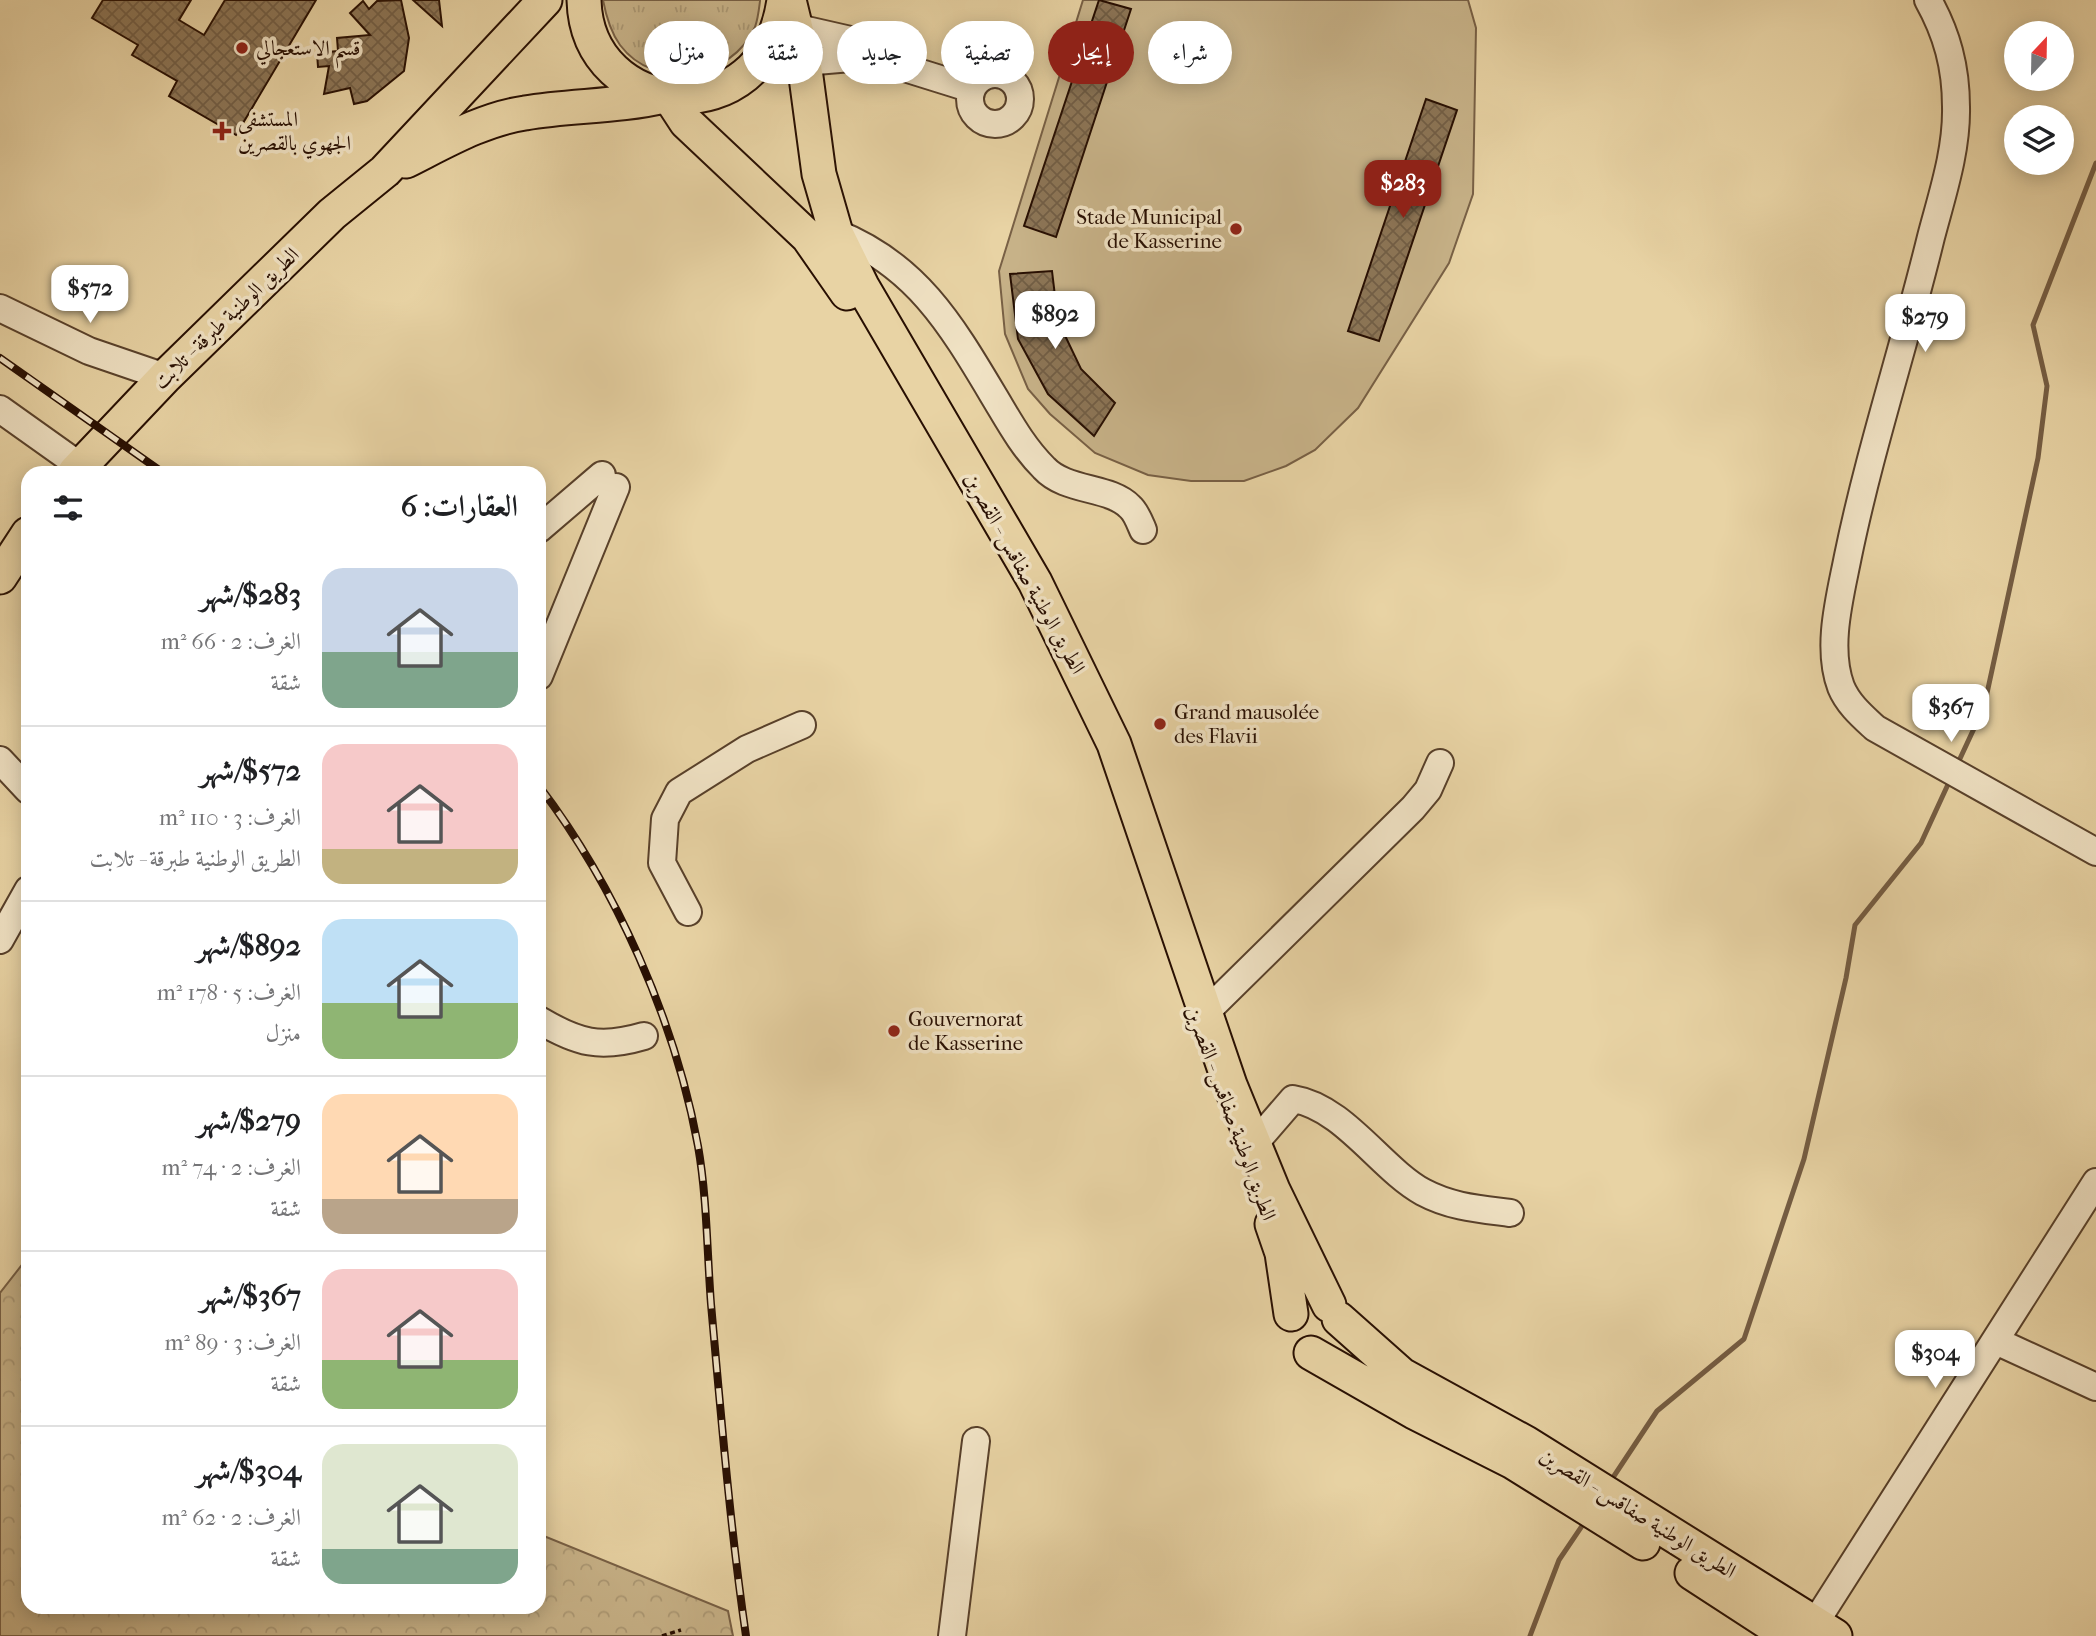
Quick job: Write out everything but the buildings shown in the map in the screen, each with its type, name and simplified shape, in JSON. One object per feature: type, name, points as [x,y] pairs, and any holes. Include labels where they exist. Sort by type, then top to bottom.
[{"type":"main road","name":"الطريق الوطنية طبرقة - تلابت","points":[[81,466],[165,377],[332,215],[385,171],[545,0]]},
{"type":"main road","points":[[584,0],[584,14],[594,42],[611,67],[635,85],[666,96],[700,96],[729,88],[751,70],[770,46],[781,18],[790,9]]},
{"type":"main road","name":"الطريق الوطنية صفاقس - القصرين","points":[[807,84],[819,174],[836,233],[862,286],[1035,582],[1114,744],[1254,1144],[1272,1190],[1334,1312],[1402,1375],[1519,1453],[1813,1632]]},
{"type":"main road","name":"الطريق الوطنية طبرقة - تلابت","points":[[385,171],[469,130],[522,113],[636,103],[666,96]]},
{"type":"main road","name":"الطريق الوطنية صفاقس - القصرين","points":[[666,96],[686,122],[808,237],[859,312],[1012,570],[1046,635],[1097,748],[1276,1235],[1282,1253],[1291,1314]]},
{"type":"main road","points":[[0,577],[21,545]]},
{"type":"main road","points":[[1312,1300],[1334,1312],[1341,1328],[1335,1343],[1328,1349],[1311,1353],[1296,1346],[1291,1339],[1288,1322],[1296,1307],[1312,1300]]},
{"type":"main road","name":"الطريق الوطنية صفاقس - القصرين","points":[[1311,1353],[1414,1412],[1519,1453]]},
{"type":"street","points":[[1928,0],[1944,30],[1953,62],[1956,107],[1954,138],[1924,267],[1851,541],[1835,635],[1835,661],[1846,698],[1875,728],[2096,852]]},
{"type":"street","points":[[790,9],[837,31]]},
{"type":"street","points":[[927,75],[972,89]]},
{"type":"street","points":[[836,233],[867,245],[922,288],[967,350],[1026,449],[1049,474],[1130,507],[1143,530]]},
{"type":"street","points":[[0,308],[89,351],[165,377]]},
{"type":"street","points":[[0,410],[74,466]]},
{"type":"street","points":[[546,524],[609,481],[546,656]]},
{"type":"street","points":[[688,912],[662,863],[665,819],[679,792],[747,750],[802,725]]},
{"type":"street","points":[[0,760],[21,782]]},
{"type":"street","points":[[1206,1012],[1413,808],[1428,790],[1440,764]]},
{"type":"street","points":[[0,940],[21,902]]},
{"type":"street","points":[[546,1023],[587,1043],[618,1044],[644,1037]]},
{"type":"street","points":[[1254,1144],[1293,1099],[1308,1102],[1360,1138],[1420,1190],[1455,1206],[1510,1213]]},
{"type":"street","points":[[1813,1632],[2096,1182]]},
{"type":"street","points":[[1996,1341],[2096,1387]]},
{"type":"street","points":[[952,1636],[975,1441]]},
{"type":"path","points":[[662,1636],[681,1630]]},
{"type":"green space","points":[[603,0],[760,0],[757,21],[743,21],[743,46],[729,58],[729,21],[644,21],[644,64],[635,60],[620,45],[609,23]]},
{"type":"green space","name":"Stade Municipal de Kasserine","points":[[1083,0],[1468,0],[1476,28],[1473,194],[1449,263],[1358,408],[1315,450],[1286,466],[1244,481],[1191,481],[1148,475],[1095,453],[1050,414],[1028,389],[1005,334],[999,271],[1057,84],[1134,84],[1134,21],[1076,21]]},
{"type":"green space","points":[[21,1266],[21,1614],[546,1614],[546,1537],[728,1611],[733,1636],[0,1636],[0,1293]]},
{"type":"waterway","points":[[1957,765],[1984,707],[2038,458],[2047,386],[2033,325],[2096,163]]},
{"type":"waterway","points":[[1610,1482],[1657,1411],[1744,1339],[1804,1159],[1846,978],[1855,925],[1921,843],[1950,780]]},
{"type":"waterway","points":[[1530,1636],[1559,1560],[1586,1520]]},
{"type":"railway","points":[[0,358],[153,466]]},
{"type":"railway","points":[[546,796],[593,867],[639,957],[658,1003],[688,1098],[703,1185],[722,1429],[746,1636]]},
{"type":"place","name":"قسم الاستعجالي","points":[[242,48]]},
{"type":"place","name":"المستشفى الجهوي بالقصرين","points":[[222,131]]},
{"type":"place","name":"Stade Municipal de Kasserine","points":[[1236,229]]},
{"type":"place","name":"Grand mausolée des Flavii","points":[[1160,724]]},
{"type":"place","name":"Gouvernorat de Kasserine","points":[[894,1031]]}]
